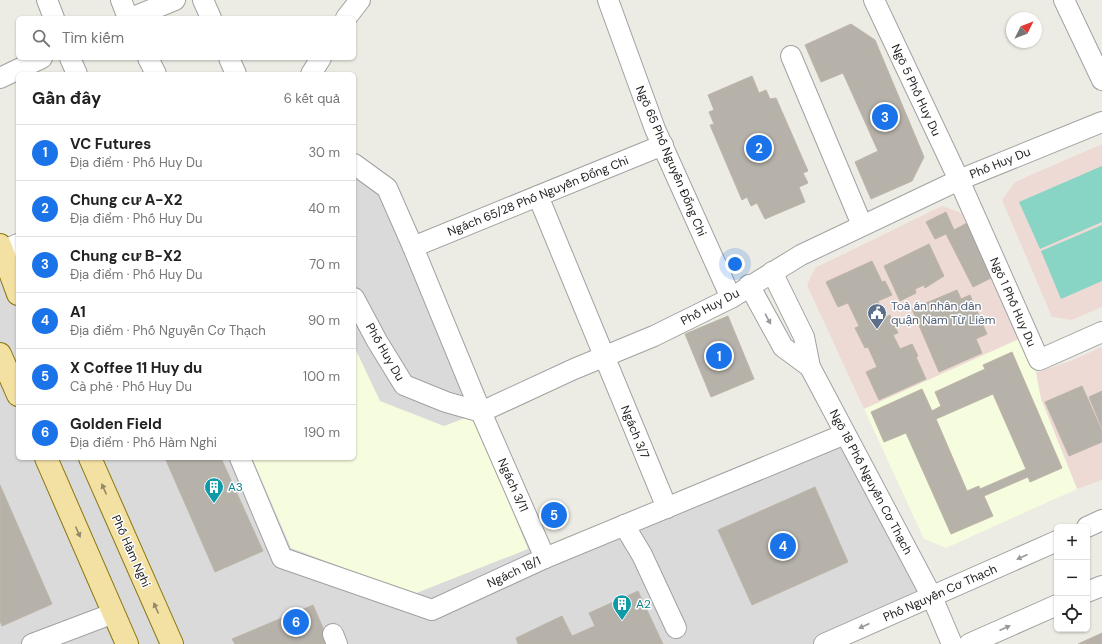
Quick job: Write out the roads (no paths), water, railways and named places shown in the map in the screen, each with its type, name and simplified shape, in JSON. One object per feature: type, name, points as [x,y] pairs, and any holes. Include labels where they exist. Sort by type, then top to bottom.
[{"type":"main road","points":[[5,248],[16,287]]},
{"type":"main road","points":[[0,354],[16,390]]},
{"type":"main road","points":[[47,460],[127,644]]},
{"type":"main road","name":"Phố Hàm Nghi","points":[[91,460],[172,644]]},
{"type":"street","points":[[47,0],[53,16]]},
{"type":"street","points":[[121,0],[129,16]]},
{"type":"street","points":[[135,16],[175,0]]},
{"type":"street","points":[[203,0],[210,16]]},
{"type":"street","points":[[348,16],[360,0]]},
{"type":"street","name":"Ngõ 65 Phố Nguyễn Đổng Chi","points":[[608,0],[642,98],[730,298]]},
{"type":"street","name":"Ngõ 5 Phố Huy Du","points":[[874,0],[959,180]]},
{"type":"street","points":[[1064,0],[1102,80]]},
{"type":"street","points":[[791,56],[862,225]]},
{"type":"street","points":[[0,78],[38,60]]},
{"type":"street","points":[[71,60],[76,72]]},
{"type":"street","points":[[149,60],[155,72]]},
{"type":"street","points":[[230,60],[235,72]]},
{"type":"street","points":[[312,72],[320,60]]},
{"type":"street","name":"Phố Huy Du","points":[[356,302],[377,341],[404,385],[446,402],[480,412],[604,356],[654,336],[730,298],[772,272],[862,225],[959,180],[1102,122]]},
{"type":"street","name":"Ngách 65/28 Phố Nguyễn Đổng Chi","points":[[413,247],[663,145]]},
{"type":"street","name":"Ngách 3/11","points":[[356,165],[387,188],[413,247],[480,412],[545,558]]},
{"type":"street","name":"Ngõ 1 Phố Huy Du","points":[[959,180],[1039,360],[1102,332]]},
{"type":"street","name":"Ngách 3/7","points":[[538,196],[667,508]]},
{"type":"street","name":"Ngõ 18 Phố Nguyễn Cơ Thạch","points":[[772,272],[804,337],[810,367],[932,597],[952,644]]},
{"type":"street","name":"Ngõ 18 Phố Nguyễn Cơ Thạch","points":[[749,285],[783,347],[810,367]]},
{"type":"street","name":"Ngách 18/1","points":[[241,460],[282,558],[432,610],[545,558],[845,434]]},
{"type":"street","points":[[1090,526],[1102,520]]},
{"type":"street","points":[[624,526],[642,555],[676,628]]},
{"type":"street","name":"Phố Nguyễn Cơ Thạch","points":[[824,644],[1054,542]]},
{"type":"street","points":[[1090,591],[1102,586]]},
{"type":"street","points":[[969,644],[1054,607]]},
{"type":"street","points":[[32,644],[114,613]]},
{"type":"place","name":"Chung cư B-X2","points":[[885,117]]},
{"type":"place","name":"Chung cư A-X2","points":[[759,148]]},
{"type":"place","name":"Toà án nhân dân quận Nam Từ Liêm","points":[[877,330]]},
{"type":"place","name":"VC Futures","points":[[719,356]]},
{"type":"place","name":"A3","points":[[214,504]]},
{"type":"place","name":"X Coffee 11 Huy du","points":[[554,515]]},
{"type":"place","name":"A1","points":[[783,546]]},
{"type":"place","name":"A2","points":[[622,621]]},
{"type":"place","name":"Golden Field","points":[[296,622]]}]
